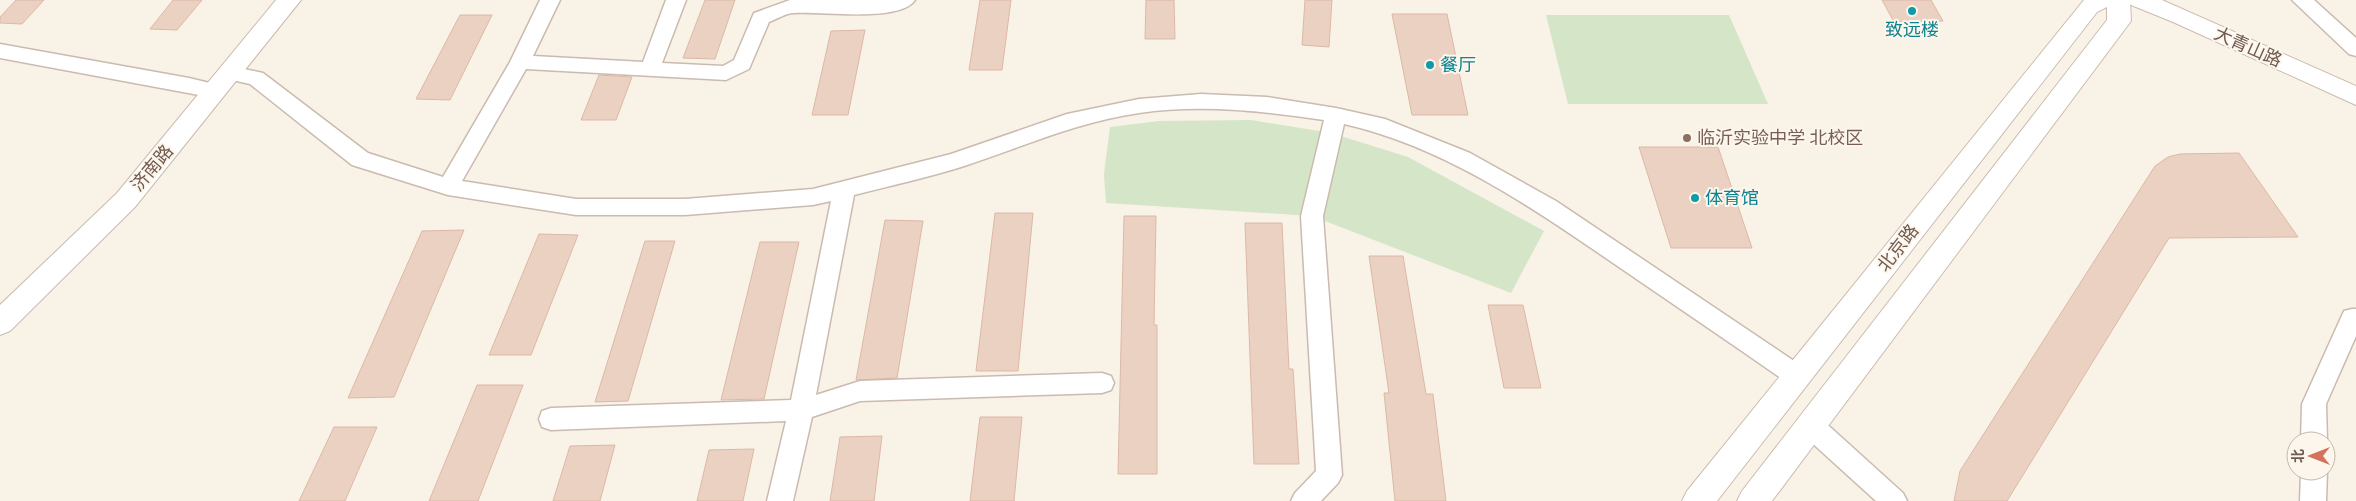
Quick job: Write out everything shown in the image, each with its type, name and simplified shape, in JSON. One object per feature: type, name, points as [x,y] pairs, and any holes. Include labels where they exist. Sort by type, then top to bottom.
[{"type":"main road","name":"济南路","points":[[0,323],[126,200],[289,0]]},
{"type":"main road","name":"北京路","points":[[1698,501],[2089,8],[2102,0]]},
{"type":"main road","points":[[1753,501],[2119,21],[2118,0]]},
{"type":"main road","name":"大青山路","points":[[2139,0],[2181,16],[2356,96]]},
{"type":"street","points":[[448,187],[520,62],[550,0]]},
{"type":"street","points":[[650,69],[676,0]]},
{"type":"street","points":[[520,62],[726,73],[742,64],[761,18],[792,3],[820,8],[890,6],[906,0]]},
{"type":"street","points":[[2302,0],[2356,49]]},
{"type":"street","points":[[0,51],[222,82],[256,78],[360,160],[448,187],[586,207],[685,207],[813,197],[955,161],[1067,121],[1139,106],[1201,101],[1267,104],[1336,115],[1385,126],[1462,159],[1548,207],[1797,376]]},
{"type":"street","points":[[1304,501],[1329,476],[1312,216],[1336,115]]},
{"type":"street","points":[[780,501],[801,410],[844,190]]},
{"type":"street","points":[[2314,431],[2314,404],[2352,318],[2356,318]]},
{"type":"street","points":[[550,419],[801,410],[860,391],[1102,383]]},
{"type":"street","points":[[1810,425],[1894,501]]},
{"type":"street","points":[[2313,501],[2314,481]]},
{"type":"green space","points":[[1546,15],[1729,15],[1768,104],[1568,104]]},
{"type":"green space","points":[[1251,120],[1331,133],[1408,157],[1544,231],[1511,293],[1312,216],[1106,203],[1104,174],[1110,127],[1159,121]]},
{"type":"building","points":[[16,0],[44,0],[22,24],[0,23],[0,17]]},
{"type":"building","points":[[173,0],[202,0],[177,30],[150,29]]},
{"type":"building","points":[[705,0],[735,0],[715,59],[683,58]]},
{"type":"building","points":[[980,0],[1011,0],[1002,70],[969,70]]},
{"type":"building","points":[[1146,0],[1174,0],[1175,39],[1145,39]]},
{"type":"building","points":[[1305,0],[1332,0],[1329,47],[1302,45]]},
{"type":"building","name":"致远楼","points":[[1882,0],[1931,0],[1943,21],[1894,22]]},
{"type":"building","name":"餐厅","points":[[1392,14],[1447,14],[1468,115],[1412,115]]},
{"type":"building","points":[[460,15],[492,15],[450,100],[416,99]]},
{"type":"building","points":[[865,30],[848,115],[812,115],[831,31]]},
{"type":"building","points":[[599,75],[632,77],[616,120],[581,120]]},
{"type":"building","name":"体育馆","points":[[1639,147],[1718,147],[1752,248],[1671,248]]},
{"type":"building","points":[[2239,153],[2298,237],[2169,238],[2007,501],[1954,501],[1960,471],[2155,166],[2168,157],[2180,154]]},
{"type":"building","points":[[995,213],[1033,213],[1018,371],[976,371]]},
{"type":"building","points":[[1124,216],[1156,216],[1154,325],[1157,325],[1157,474],[1118,474]]},
{"type":"building","points":[[885,220],[923,221],[897,378],[856,380]]},
{"type":"building","points":[[1245,223],[1282,223],[1289,369],[1293,369],[1299,464],[1254,464]]},
{"type":"building","points":[[464,230],[394,397],[348,398],[422,231]]},
{"type":"building","points":[[539,234],[578,235],[531,355],[489,355]]},
{"type":"building","points":[[645,241],[675,241],[628,401],[595,402]]},
{"type":"building","points":[[760,242],[799,242],[764,399],[721,400]]},
{"type":"building","points":[[1369,256],[1403,256],[1426,394],[1433,394],[1446,501],[1395,501],[1384,393],[1389,393]]},
{"type":"building","points":[[1488,305],[1523,305],[1541,388],[1504,388]]},
{"type":"building","points":[[477,385],[523,385],[478,501],[429,501]]},
{"type":"building","points":[[980,417],[1022,417],[1014,501],[970,501]]},
{"type":"building","points":[[334,427],[377,427],[345,501],[299,501]]},
{"type":"building","points":[[882,436],[874,501],[830,501],[840,437]]},
{"type":"building","points":[[615,445],[600,501],[553,501],[570,446]]},
{"type":"building","points":[[754,449],[743,501],[697,501],[709,450]]},
{"type":"place","name":"致远楼","points":[[1912,11]]},
{"type":"place","name":"餐厅","points":[[1430,65]]},
{"type":"place","name":"临沂实验中学 北校区","points":[[1687,138]]},
{"type":"place","name":"体育馆","points":[[1695,198]]}]
